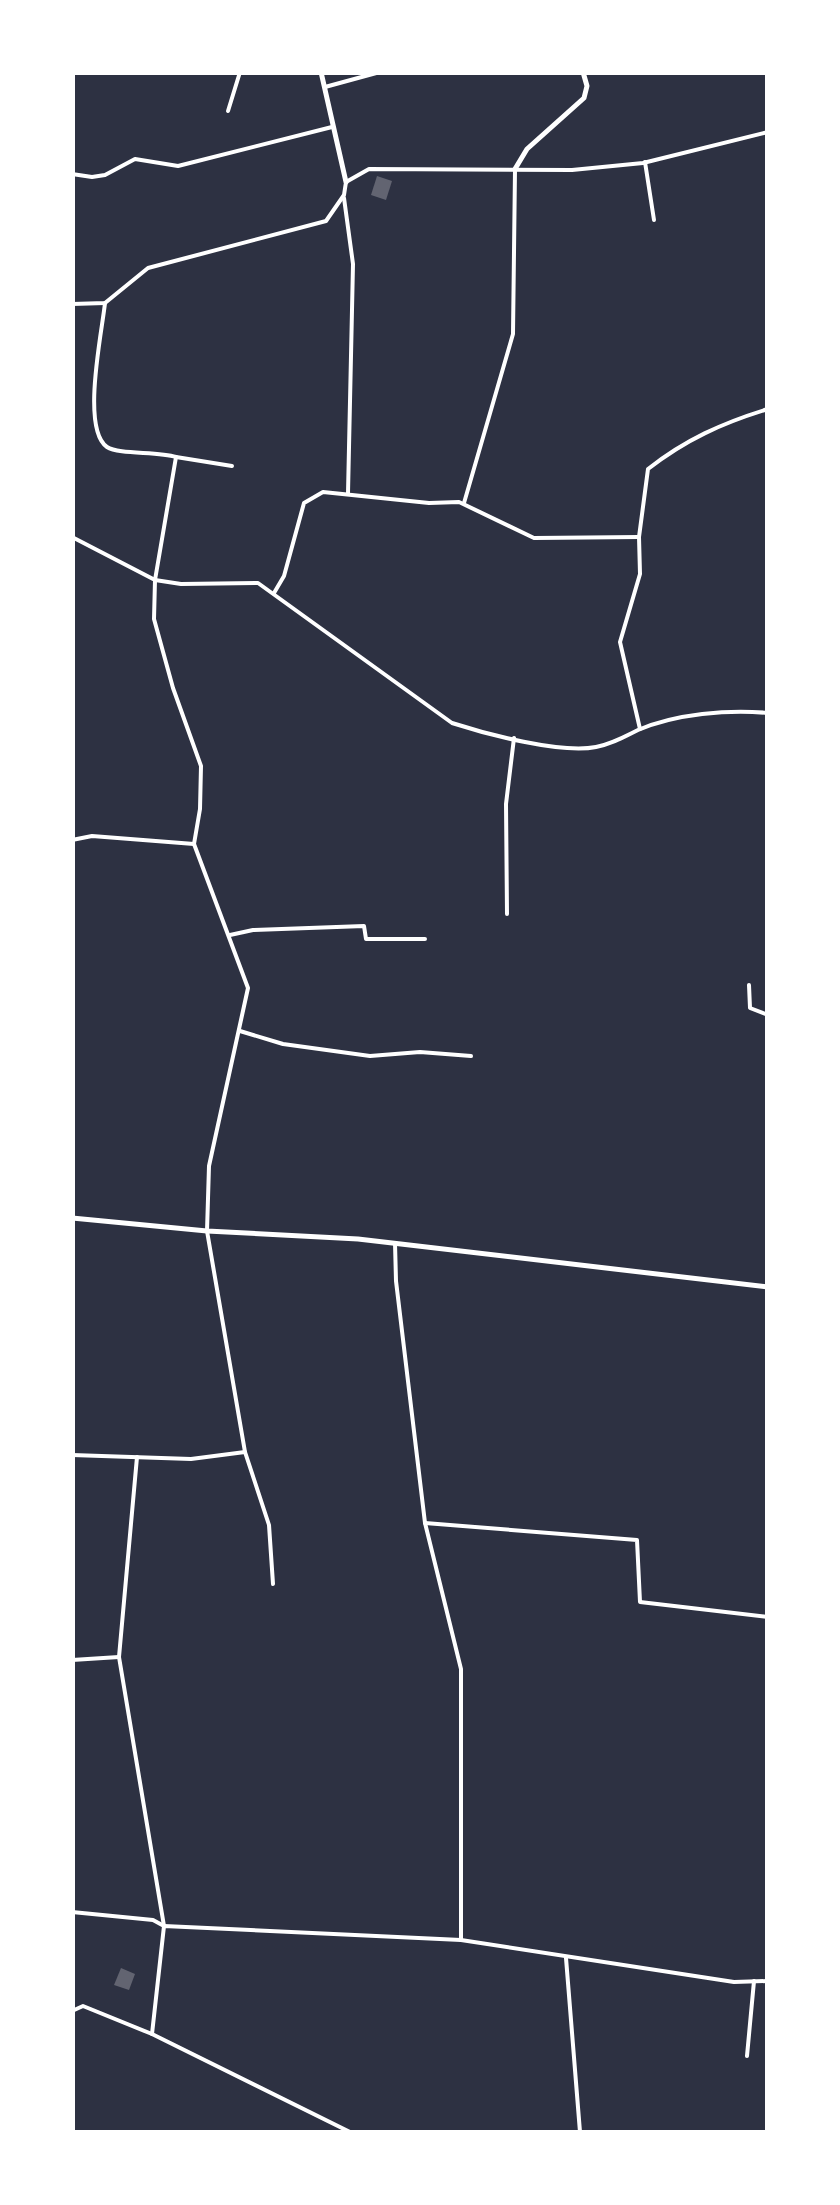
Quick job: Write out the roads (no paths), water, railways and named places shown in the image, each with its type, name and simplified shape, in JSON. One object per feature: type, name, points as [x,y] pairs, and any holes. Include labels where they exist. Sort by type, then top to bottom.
[{"type":"street","points":[[228,111],[240,72]]},
{"type":"street","points":[[320,72],[346,182],[344,196],[353,264],[348,492]]},
{"type":"street","points":[[325,87],[380,72]]},
{"type":"street","points":[[464,503],[513,334],[515,169],[528,148],[584,98],[587,86],[583,72]]},
{"type":"street","points":[[72,174],[105,175],[135,159],[178,166],[332,127]]},
{"type":"street","points":[[346,182],[369,169],[572,170],[645,162],[768,132]]},
{"type":"street","points":[[645,162],[654,220]]},
{"type":"street","points":[[72,304],[105,303],[148,268],[326,221],[344,196]]},
{"type":"street","points":[[105,303],[94,399],[98,434],[107,447],[121,452],[158,451],[232,466]]},
{"type":"street","points":[[640,729],[620,642],[640,574],[639,537],[648,470],[676,447],[724,422],[768,410]]},
{"type":"street","points":[[176,457],[155,580],[154,619],[201,766],[194,844],[248,988],[209,1166],[207,1231],[245,1452],[269,1524],[274,1584]]},
{"type":"street","points":[[274,593],[284,576],[304,503],[323,492],[429,504],[464,503],[534,538],[639,537]]},
{"type":"street","points":[[72,537],[155,580],[181,584],[258,583],[452,722],[514,738],[566,748],[594,748],[640,729],[705,714],[740,710],[768,713]]},
{"type":"street","points":[[507,914],[506,804],[514,738]]},
{"type":"street","points":[[72,840],[92,836],[194,844]]},
{"type":"street","points":[[230,935],[289,927],[364,926],[366,938],[425,939]]},
{"type":"street","points":[[749,984],[750,1008],[768,1015]]},
{"type":"street","points":[[240,1031],[283,1044],[350,1054],[420,1052],[471,1056]]},
{"type":"street","points":[[72,1218],[395,1243],[768,1287]]},
{"type":"street","points":[[395,1243],[425,1523],[461,1669],[462,1940]]},
{"type":"street","points":[[72,1455],[191,1458],[245,1452]]},
{"type":"street","points":[[137,1458],[119,1658],[164,1926],[152,2034]]},
{"type":"street","points":[[425,1523],[638,1540],[640,1602],[768,1617]]},
{"type":"street","points":[[72,1660],[119,1658]]},
{"type":"street","points":[[72,1912],[153,1920],[164,1926],[462,1940],[734,1982],[768,1981]]},
{"type":"street","points":[[566,1956],[580,2132]]},
{"type":"street","points":[[747,2056],[754,1981]]},
{"type":"street","points":[[72,2011],[83,2006],[152,2034],[350,2132]]}]
